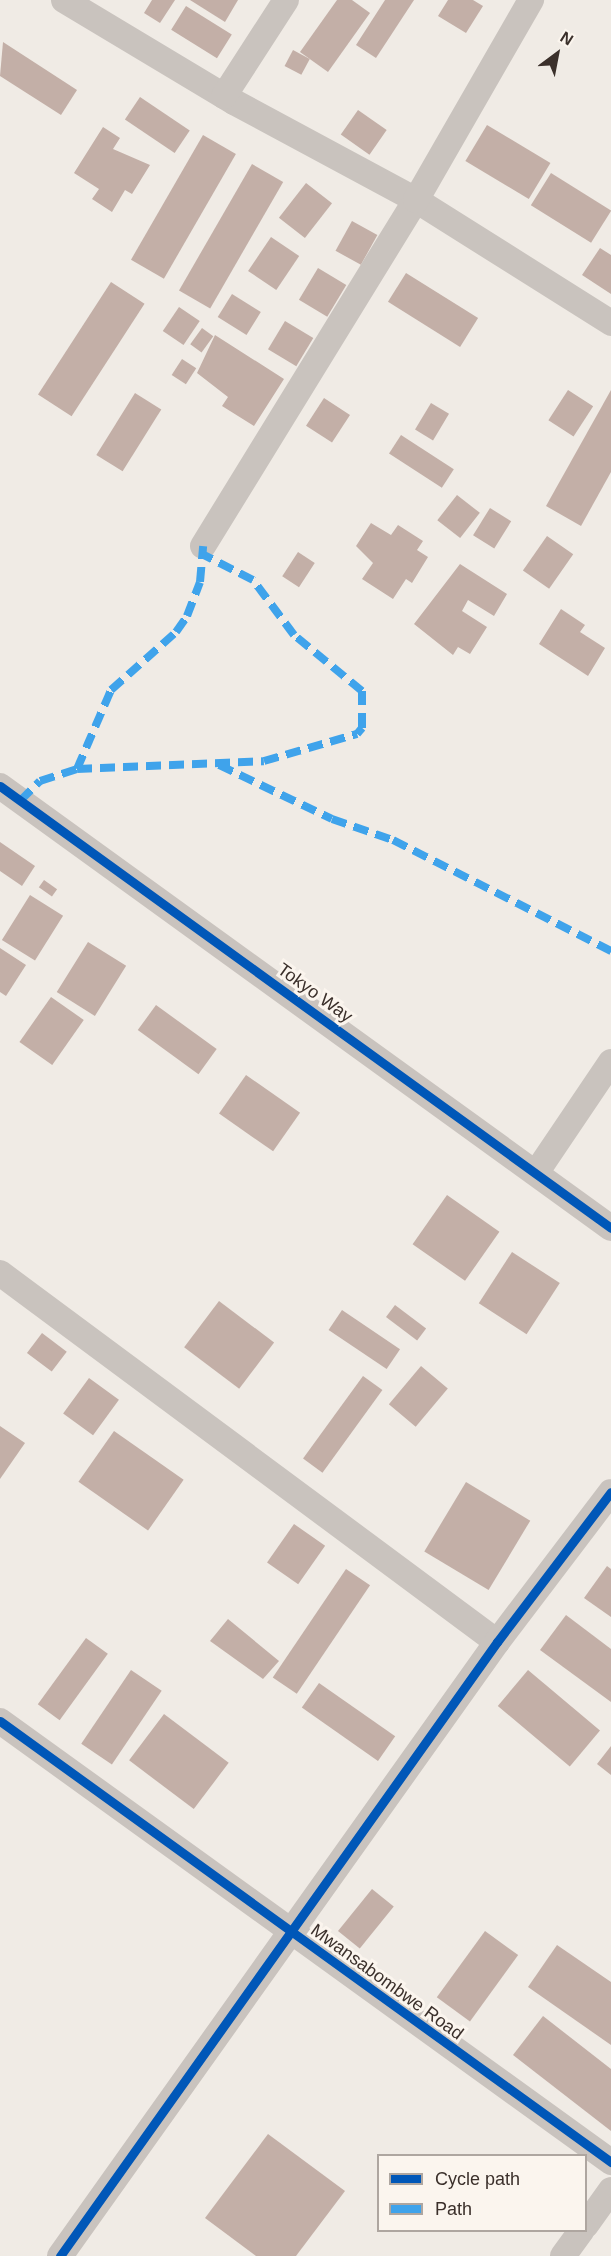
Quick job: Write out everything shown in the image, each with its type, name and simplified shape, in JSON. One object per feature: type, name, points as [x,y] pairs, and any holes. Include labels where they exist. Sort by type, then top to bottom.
[{"type":"street","points":[[64,0],[224,96],[416,200],[611,323]]},
{"type":"street","points":[[224,96],[286,0]]},
{"type":"street","points":[[203,546],[416,200],[531,0]]},
{"type":"street","name":"Tokyo Way","points":[[0,786],[611,1228]]},
{"type":"street","points":[[536,1173],[611,1062]]},
{"type":"street","points":[[0,1273],[496,1642]]},
{"type":"street","points":[[60,2256],[496,1642],[611,1491]]},
{"type":"street","name":"Mwansabombwe Road","points":[[0,1721],[611,2162]]},
{"type":"street","points":[[587,2222],[611,2190]]},
{"type":"street","points":[[563,2256],[581,2232]]},
{"type":"building","points":[[152,0],[175,0],[160,23],[144,13]]},
{"type":"building","points":[[190,0],[238,0],[225,22]]},
{"type":"building","points":[[337,0],[352,0],[370,13],[328,72],[300,52]]},
{"type":"building","points":[[385,0],[414,0],[376,58],[356,45]]},
{"type":"building","points":[[448,0],[473,0],[483,6],[466,33],[438,16]]},
{"type":"building","points":[[186,6],[232,35],[217,58],[171,30]]},
{"type":"building","points":[[3,42],[77,90],[61,115],[0,76]]},
{"type":"building","points":[[293,50],[310,59],[301,75],[285,66]]},
{"type":"building","points":[[140,97],[190,131],[175,153],[125,119]]},
{"type":"building","points":[[358,110],[387,130],[369,155],[341,135]]},
{"type":"building","points":[[487,125],[550,163],[529,199],[465,161]]},
{"type":"building","points":[[103,127],[120,138],[113,149],[150,165],[132,194],[125,190],[112,212],[92,199],[99,189],[74,173]]},
{"type":"building","points":[[203,135],[236,154],[164,279],[131,260]]},
{"type":"building","points":[[252,164],[283,182],[210,308],[179,290]]},
{"type":"building","points":[[551,173],[611,210],[591,243],[531,205]]},
{"type":"building","points":[[306,183],[332,203],[305,238],[279,218]]},
{"type":"building","points":[[352,221],[377,235],[361,265],[336,251]]},
{"type":"building","points":[[271,237],[299,256],[276,290],[248,271]]},
{"type":"building","points":[[600,248],[611,255],[611,294],[582,275]]},
{"type":"building","points":[[318,268],[346,285],[327,317],[299,300]]},
{"type":"building","points":[[406,273],[478,318],[460,347],[388,302]]},
{"type":"building","points":[[111,282],[145,304],[72,416],[38,394]]},
{"type":"building","points":[[232,294],[261,312],[247,335],[218,317]]},
{"type":"building","points":[[179,307],[200,321],[184,345],[163,331]]},
{"type":"building","points":[[285,321],[313,338],[296,366],[268,349]]},
{"type":"building","points":[[202,328],[213,336],[202,352],[190,344]]},
{"type":"building","points":[[215,335],[284,379],[254,426],[222,406],[228,397],[197,373]]},
{"type":"building","points":[[182,359],[196,368],[186,384],[172,375]]},
{"type":"building","points":[[568,390],[593,406],[574,437],[548,420]]},
{"type":"building","points":[[611,390],[611,472],[581,526],[546,506]]},
{"type":"building","points":[[135,393],[161,409],[123,471],[96,455]]},
{"type":"building","points":[[324,398],[350,415],[332,443],[306,426]]},
{"type":"building","points":[[431,403],[449,414],[433,440],[415,430]]},
{"type":"building","points":[[401,435],[454,469],[442,488],[389,453]]},
{"type":"building","points":[[457,495],[480,513],[460,538],[437,520]]},
{"type":"building","points":[[490,508],[511,521],[494,548],[473,535]]},
{"type":"building","points":[[371,523],[391,535],[398,525],[423,541],[417,550],[428,557],[412,583],[406,579],[393,599],[362,579],[373,563],[356,546]]},
{"type":"building","points":[[547,536],[573,554],[549,589],[523,570]]},
{"type":"building","points":[[298,552],[315,563],[299,587],[282,576]]},
{"type":"building","points":[[460,564],[507,594],[494,616],[468,600],[462,611],[487,627],[470,654],[458,647],[453,655],[414,624]]},
{"type":"building","points":[[561,609],[585,625],[580,632],[605,648],[588,676],[539,644]]},
{"type":"building","points":[[0,842],[35,866],[22,886],[0,871]]},
{"type":"building","points":[[44,880],[57,889],[52,897],[39,887]]},
{"type":"building","points":[[30,895],[63,916],[35,961],[2,940]]},
{"type":"building","points":[[88,942],[126,966],[95,1016],[57,992]]},
{"type":"building","points":[[0,948],[26,965],[6,996],[0,992]]},
{"type":"building","points":[[51,997],[84,1020],[52,1065],[19,1042]]},
{"type":"building","points":[[156,1005],[217,1049],[198,1074],[138,1030]]},
{"type":"building","points":[[246,1075],[300,1113],[273,1151],[219,1114]]},
{"type":"building","points":[[447,1195],[499,1232],[465,1281],[413,1244]]},
{"type":"building","points":[[512,1252],[560,1283],[527,1334],[479,1303]]},
{"type":"building","points":[[219,1301],[274,1343],[239,1389],[184,1347]]},
{"type":"building","points":[[395,1305],[426,1328],[417,1340],[386,1317]]},
{"type":"building","points":[[342,1310],[400,1349],[387,1369],[329,1330]]},
{"type":"building","points":[[42,1333],[67,1352],[52,1372],[27,1353]]},
{"type":"building","points":[[421,1366],[448,1388],[416,1427],[389,1404]]},
{"type":"building","points":[[363,1376],[382,1390],[322,1473],[303,1459]]},
{"type":"building","points":[[89,1378],[119,1400],[93,1435],[63,1414]]},
{"type":"building","points":[[0,1426],[25,1443],[0,1479]]},
{"type":"building","points":[[114,1431],[184,1480],[148,1531],[78,1482]]},
{"type":"building","points":[[466,1482],[530,1521],[489,1590],[424,1551]]},
{"type":"building","points":[[294,1524],[325,1546],[298,1584],[267,1563]]},
{"type":"building","points":[[607,1566],[611,1569],[611,1617],[584,1598]]},
{"type":"building","points":[[346,1569],[370,1585],[297,1694],[273,1678]]},
{"type":"building","points":[[566,1615],[611,1649],[611,1702],[540,1650]]},
{"type":"building","points":[[228,1619],[279,1661],[263,1679],[210,1641]]},
{"type":"building","points":[[86,1638],[108,1654],[60,1720],[38,1704]]},
{"type":"building","points":[[131,1670],[162,1691],[112,1764],[81,1744]]},
{"type":"building","points":[[528,1670],[600,1730],[570,1766],[498,1706]]},
{"type":"building","points":[[319,1683],[395,1736],[378,1761],[302,1708]]},
{"type":"building","points":[[164,1714],[229,1763],[194,1809],[129,1760]]},
{"type":"building","points":[[611,1746],[611,1775],[597,1764]]},
{"type":"building","points":[[372,1889],[394,1907],[360,1949],[338,1931]]},
{"type":"building","points":[[485,1931],[518,1955],[470,2021],[437,1997]]},
{"type":"building","points":[[557,1945],[611,1982],[611,2045],[528,1987]]},
{"type":"building","points":[[543,2016],[611,2069],[611,2131],[513,2055]]},
{"type":"building","points":[[268,2134],[345,2191],[296,2256],[256,2256],[205,2218]]},
{"type":"marked path","points":[[77,769],[111,690],[176,632],[187,616],[200,582],[203,546]]},
{"type":"marked path","points":[[20,801],[40,781],[77,769],[264,761],[357,734],[362,728],[362,691],[294,635],[253,580],[202,554]]},
{"type":"marked path","points":[[219,765],[332,819],[393,840],[611,951]]},
{"type":"cycle path","points":[[0,786],[611,1228]]},
{"type":"cycle path","points":[[60,2256],[497,1642],[611,1492]]},
{"type":"cycle path","points":[[0,1721],[611,2162]]}]
